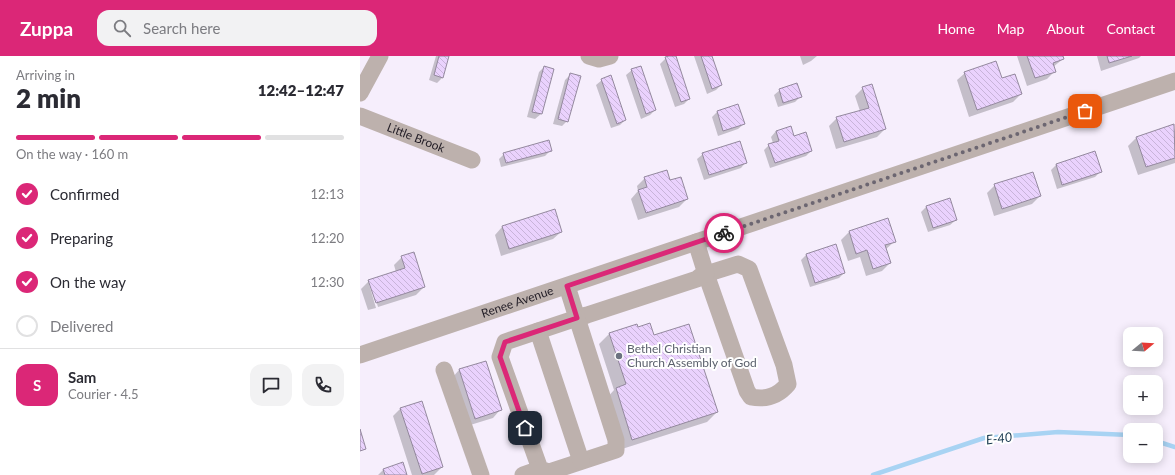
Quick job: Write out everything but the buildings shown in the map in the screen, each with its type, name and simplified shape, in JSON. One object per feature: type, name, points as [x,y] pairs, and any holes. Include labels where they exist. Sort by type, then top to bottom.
[{"type":"street","points":[[360,93],[380,56]]},
{"type":"street","points":[[589,56],[600,59],[610,56]]},
{"type":"street","name":"Renee Avenue","points":[[360,355],[1175,81]]},
{"type":"street","name":"Little Brook","points":[[360,116],[472,160]]},
{"type":"street","points":[[540,470],[500,357],[505,342],[538,330],[697,279],[702,275],[706,274],[738,264],[749,269],[784,365],[788,384],[781,393],[761,399],[751,397],[747,391],[706,274],[696,242]]},
{"type":"street","points":[[523,475],[540,470],[549,472],[616,450],[616,440],[567,286]]},
{"type":"street","points":[[538,330],[581,461]]},
{"type":"street","points":[[444,370],[481,475]]},
{"type":"waterway","name":"E-40","points":[[873,475],[984,438],[1058,432],[1123,435]]},
{"type":"waterway","name":"E-40","points":[[1163,443],[1175,447]]},
{"type":"way so far","points":[[724,233],[1085,111]]},
{"type":"place","name":"Bethel Christian Church Assembly of God","points":[[619,356]]},
{"type":"route","points":[[525,428],[500,357],[505,342],[577,318],[567,286],[724,233]]}]
